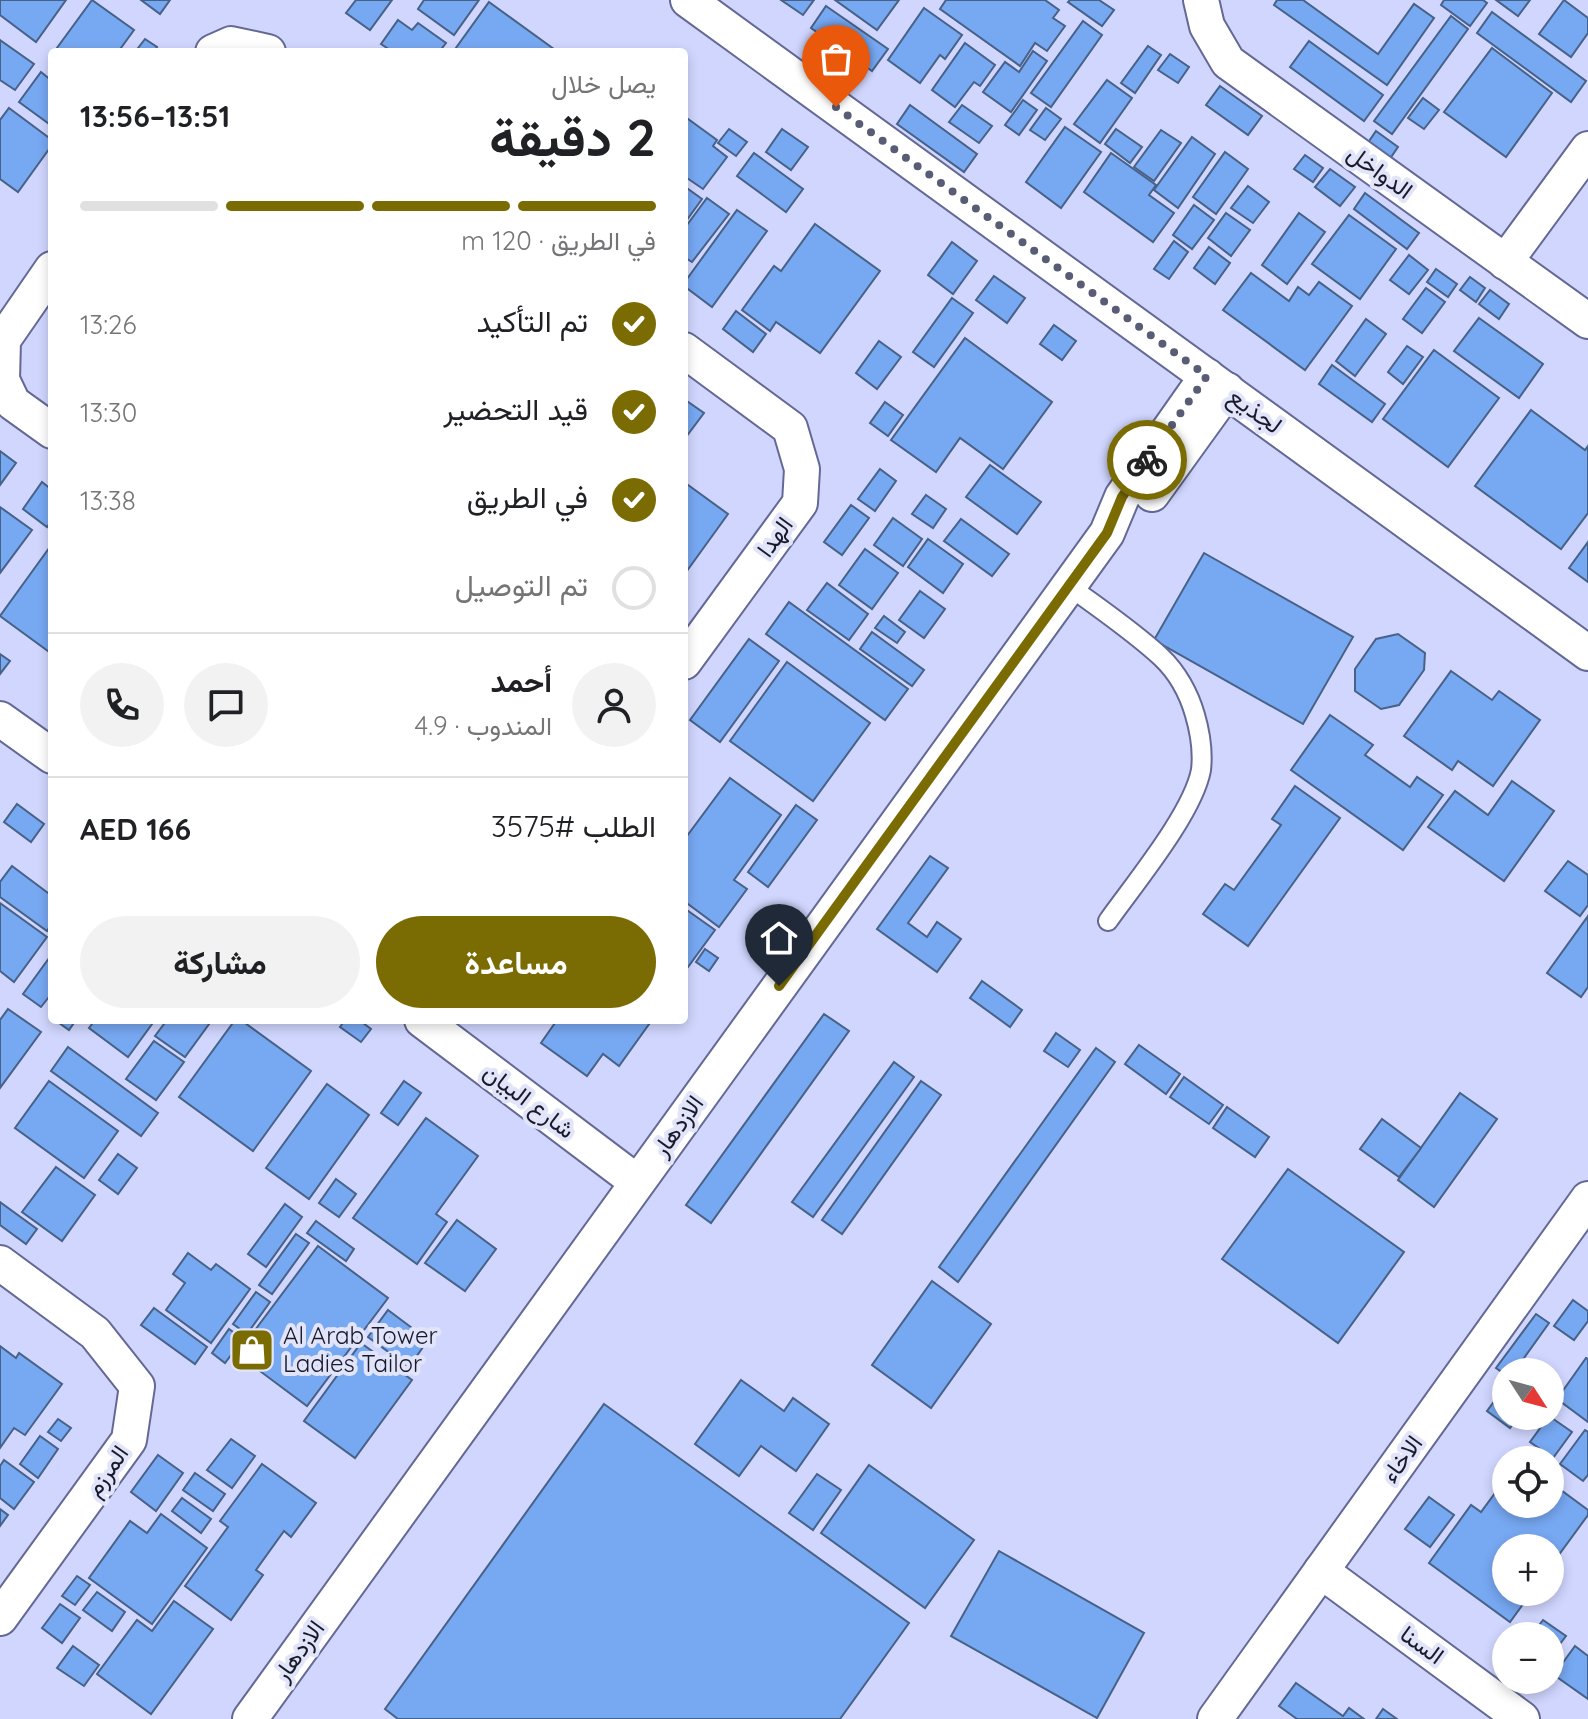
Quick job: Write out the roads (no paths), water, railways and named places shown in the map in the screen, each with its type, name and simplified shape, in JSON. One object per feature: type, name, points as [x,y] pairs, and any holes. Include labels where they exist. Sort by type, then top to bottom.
[{"type":"street","name":"لجذيع","points":[[688,0],[1588,653]]},
{"type":"street","name":"الدواخل","points":[[1201,0],[1207,26],[1228,62],[1588,321]]},
{"type":"street","points":[[222,48],[231,44],[250,48]]},
{"type":"street","points":[[1505,262],[1588,149]]},
{"type":"street","points":[[48,275],[3,340],[2,380],[13,403],[48,428]]},
{"type":"street","name":"الهدا","points":[[688,353],[790,428],[802,469],[800,503],[688,657]]},
{"type":"street","name":"الازدهار","points":[[250,1719],[1107,533],[1122,497],[1217,383]]},
{"type":"street","points":[[0,719],[48,753]]},
{"type":"street","name":"شارع البيان","points":[[430,1024],[637,1182]]},
{"type":"street","name":"الاخاء","points":[[1215,1719],[1588,1199]]},
{"type":"street","name":"المرزم","points":[[0,1263],[95,1333],[137,1386],[129,1440],[0,1618]]},
{"type":"street","name":"السنا","points":[[1321,1571],[1522,1719]]},
{"type":"lane","points":[[1069,586],[1162,658],[1176,675],[1194,711],[1201,747],[1201,768],[1196,790],[1108,921]]},
{"type":"place","name":"Al Arab Tower Ladies Tailor","points":[[252,1350]]}]
